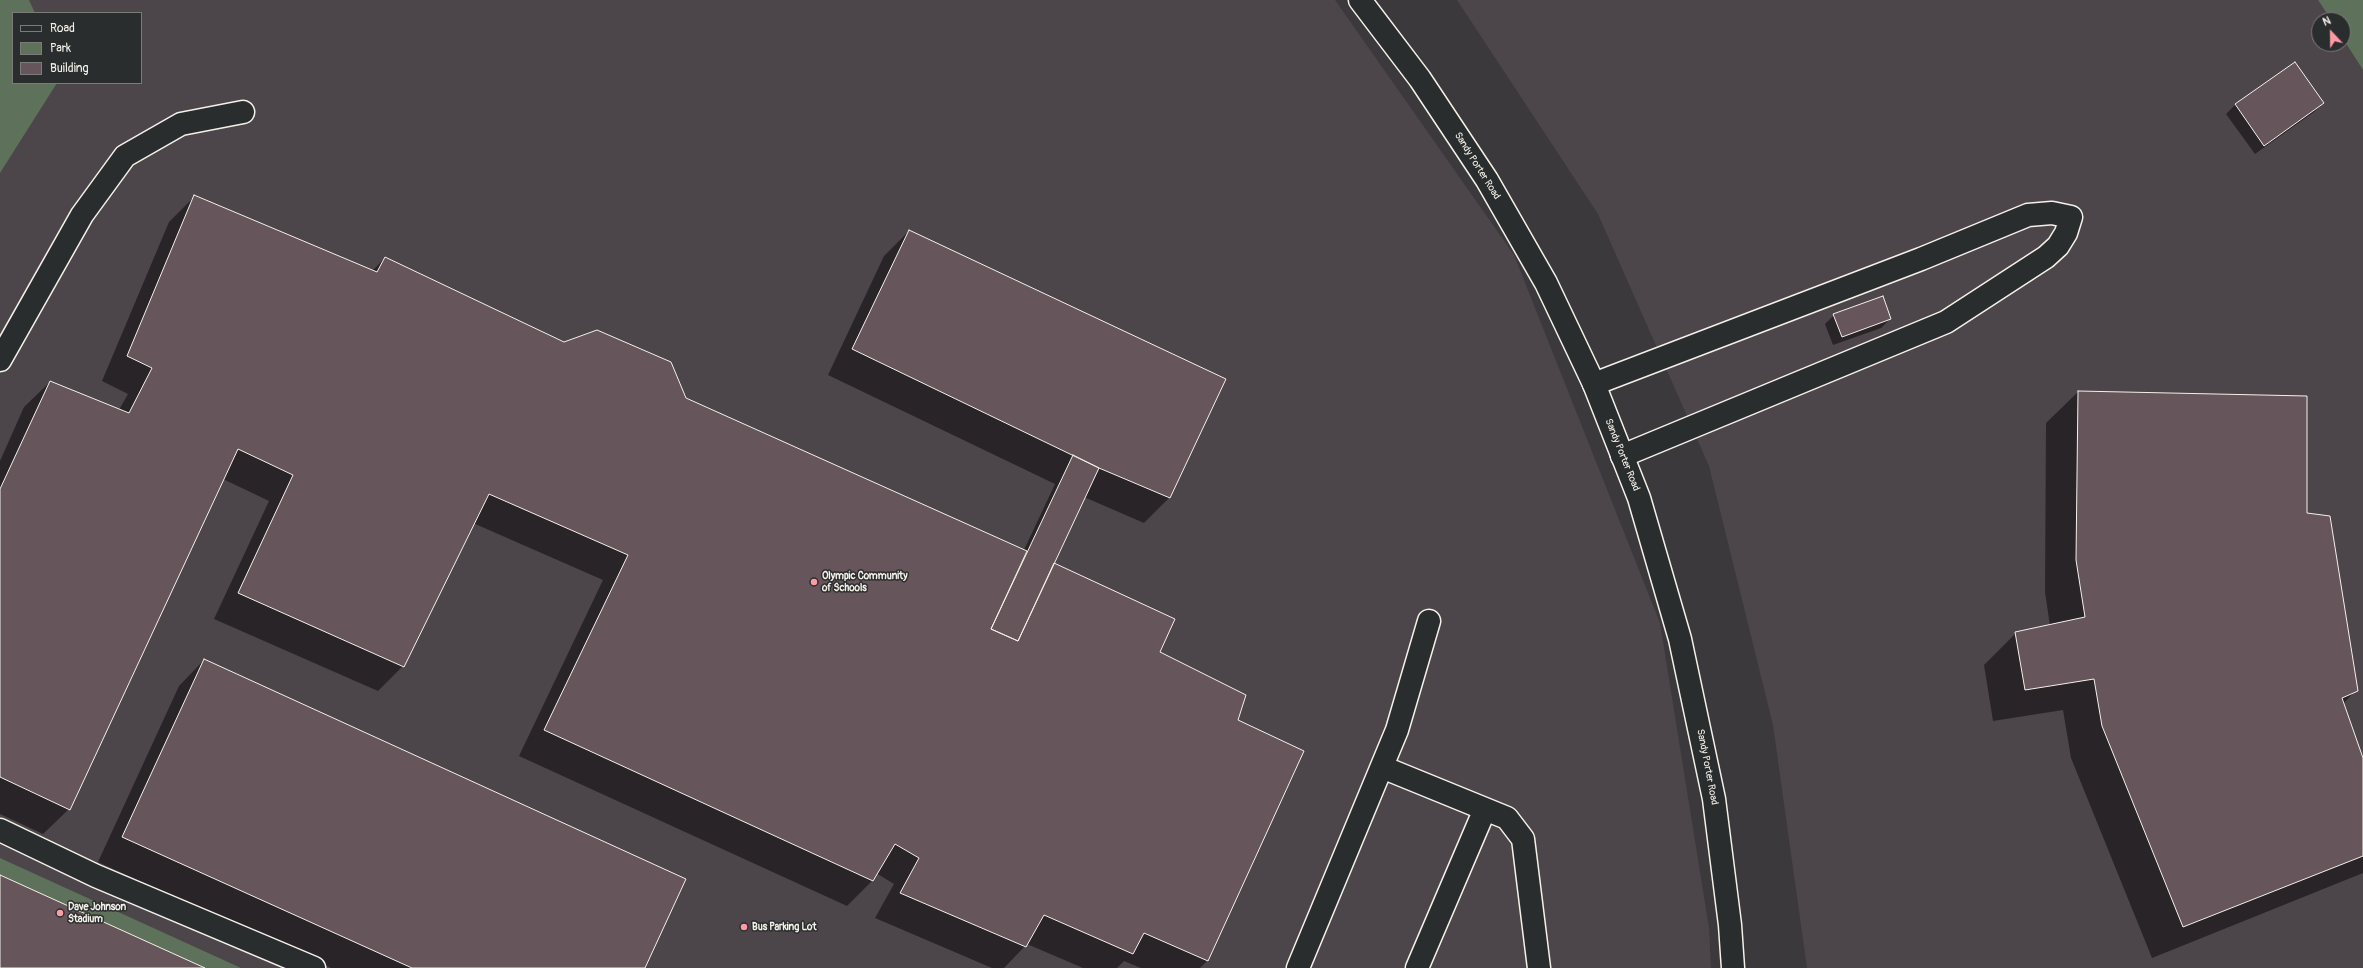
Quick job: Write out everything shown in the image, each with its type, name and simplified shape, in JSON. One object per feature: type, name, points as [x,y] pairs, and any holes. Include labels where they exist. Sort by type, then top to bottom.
[{"type":"street","name":"Sandy Porter Road","points":[[1360,0],[1420,79],[1487,180],[1546,284],[1594,384],[1639,498],[1680,639],[1714,799],[1730,925],[1733,968]]},
{"type":"street","points":[[0,360],[82,215],[125,156],[182,124],[243,112]]},
{"type":"street","points":[[1594,384],[1922,259],[2028,215],[2052,213],[2071,217],[2066,233],[2058,246],[2046,257],[1946,322],[1622,456]]},
{"type":"street","points":[[1298,968],[1397,730],[1429,621]]},
{"type":"street","points":[[1382,767],[1507,818],[1522,839],[1539,968]]},
{"type":"street","points":[[1417,968],[1484,809]]},
{"type":"street","points":[[0,830],[96,876],[314,968]]},
{"type":"shaded area","points":[[0,0],[1335,0],[1514,255],[1660,623],[1709,928],[1711,968],[0,968]]},
{"type":"shaded area","points":[[1457,0],[2318,0],[2326,12],[2311,12],[2311,52],[2351,51],[2363,70],[2363,968],[1807,968],[1773,725],[1709,466],[1598,214]]},
{"type":"green space","points":[[0,0],[29,0],[35,12],[12,12],[12,84],[56,84],[0,173]]},
{"type":"green space","points":[[2318,0],[2363,0],[2363,70],[2351,51],[2351,12],[2326,12]]},
{"type":"green space","name":"Dave Johnson Stadium","points":[[0,858],[241,968],[0,968]]},
{"type":"building","points":[[2295,62],[2324,103],[2264,146],[2235,104]]},
{"type":"building","name":"Olympic Community of Schools","points":[[194,195],[377,272],[385,257],[564,342],[597,330],[671,362],[686,398],[1027,551],[991,629],[1018,641],[1054,563],[1175,619],[1160,652],[1246,695],[1238,720],[1304,751],[1208,961],[1144,933],[1133,954],[1044,915],[1026,947],[900,893],[919,858],[895,844],[873,881],[544,730],[628,555],[489,494],[404,667],[238,593],[293,475],[238,449],[70,810],[0,777],[0,489],[50,381],[129,413],[152,368],[127,356]]},
{"type":"building","points":[[909,230],[1226,379],[1170,498],[1099,468],[852,349]]},
{"type":"building","points":[[1883,296],[1891,319],[1842,337],[1833,314]]},
{"type":"building","points":[[2078,391],[2307,396],[2307,513],[2330,516],[2358,691],[2342,698],[2363,758],[2363,856],[2183,927],[2102,726],[2094,679],[2025,690],[2015,632],[2085,617],[2076,560]]},
{"type":"building","points":[[1073,455],[1099,468],[1018,641],[991,629]]},
{"type":"building","points":[[204,659],[686,879],[645,968],[412,968],[122,837]]},
{"type":"building","name":"Dave Johnson Stadium","points":[[0,875],[205,968],[0,968]]},
{"type":"place","name":"Olympic Community of Schools","points":[[814,582]]},
{"type":"place","name":"Dave Johnson Stadium","points":[[60,913]]},
{"type":"place","name":"Bus Parking Lot","points":[[744,927]]}]
